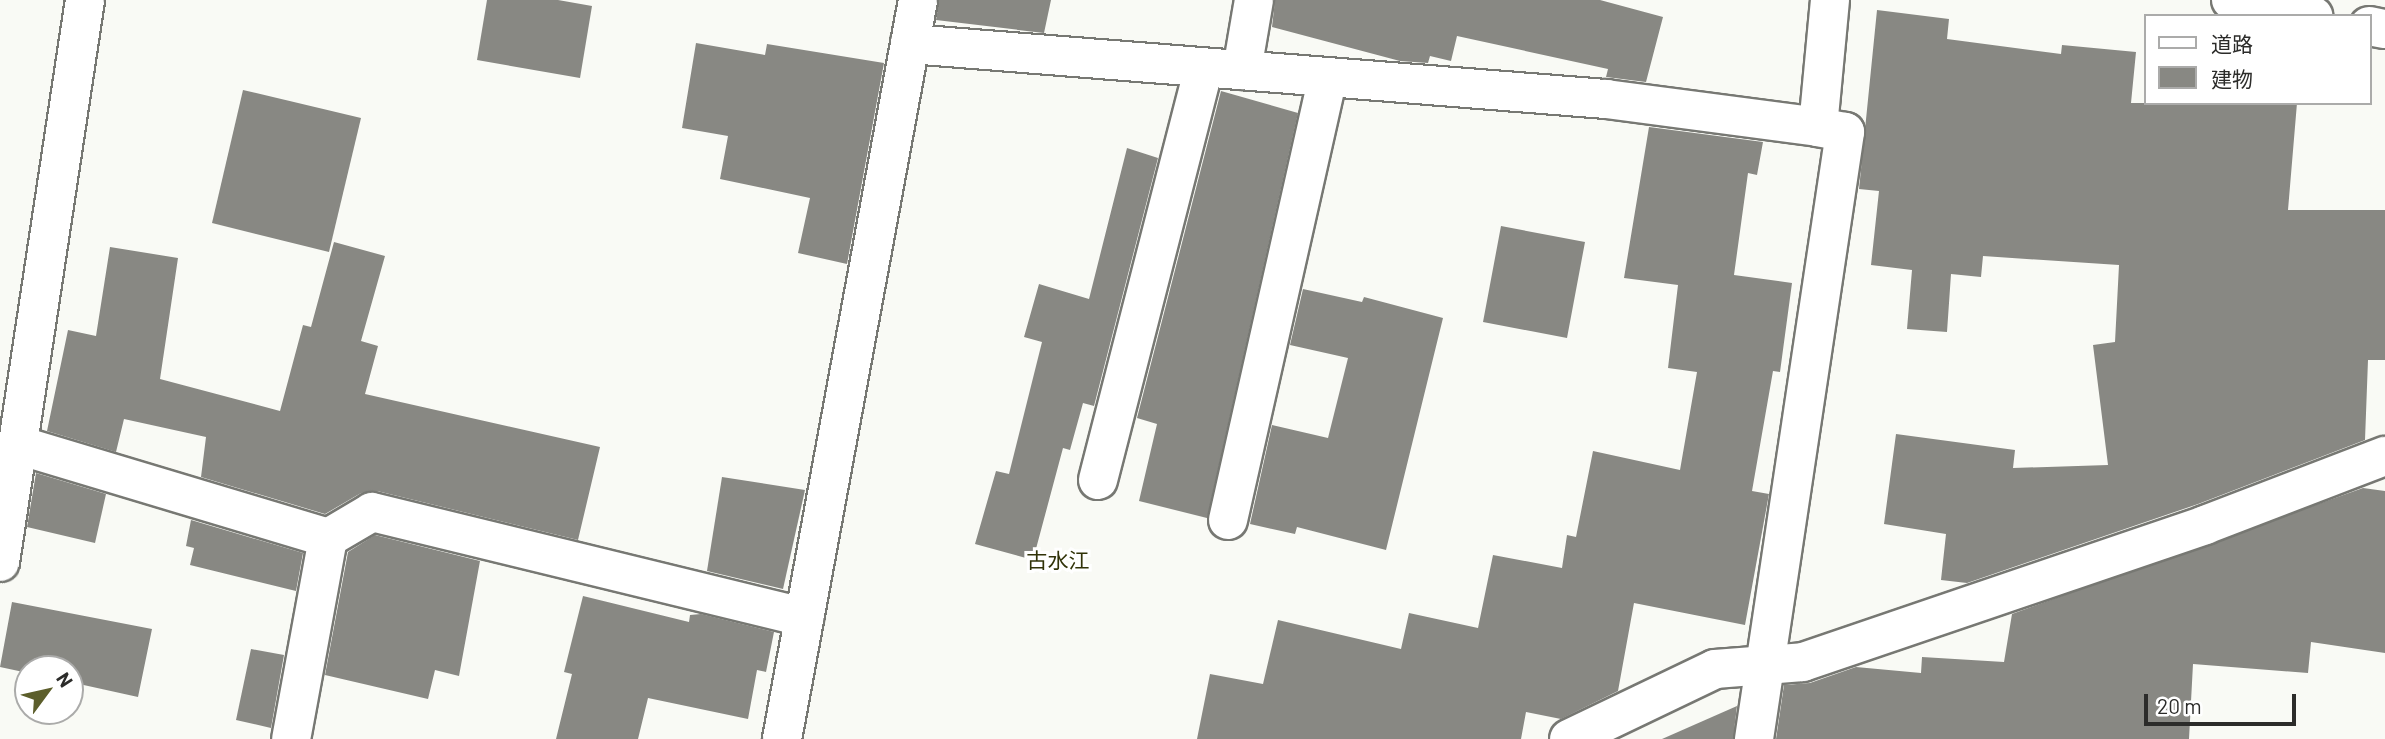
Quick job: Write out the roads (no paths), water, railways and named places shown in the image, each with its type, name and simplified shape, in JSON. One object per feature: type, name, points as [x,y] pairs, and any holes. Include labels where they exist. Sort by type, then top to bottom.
[{"type":"street","points":[[0,562],[85,0]]},
{"type":"street","points":[[782,739],[918,0]]},
{"type":"street","points":[[1098,480],[1223,69],[1254,0]]},
{"type":"street","points":[[1818,127],[1830,0]]},
{"type":"street","points":[[2231,0],[2303,14]]},
{"type":"street","points":[[910,44],[1606,99],[1845,132],[1754,739]]},
{"type":"street","points":[[1228,520],[1328,77]]},
{"type":"street","points":[[18,444],[328,538],[372,512],[804,617]]},
{"type":"street","points":[[1569,739],[1715,668],[1765,662],[1803,662],[2205,525],[2385,456]]},
{"type":"street","points":[[291,739],[328,538]]},
{"type":"district","name":"古水江","points":[[1058,560]]}]
